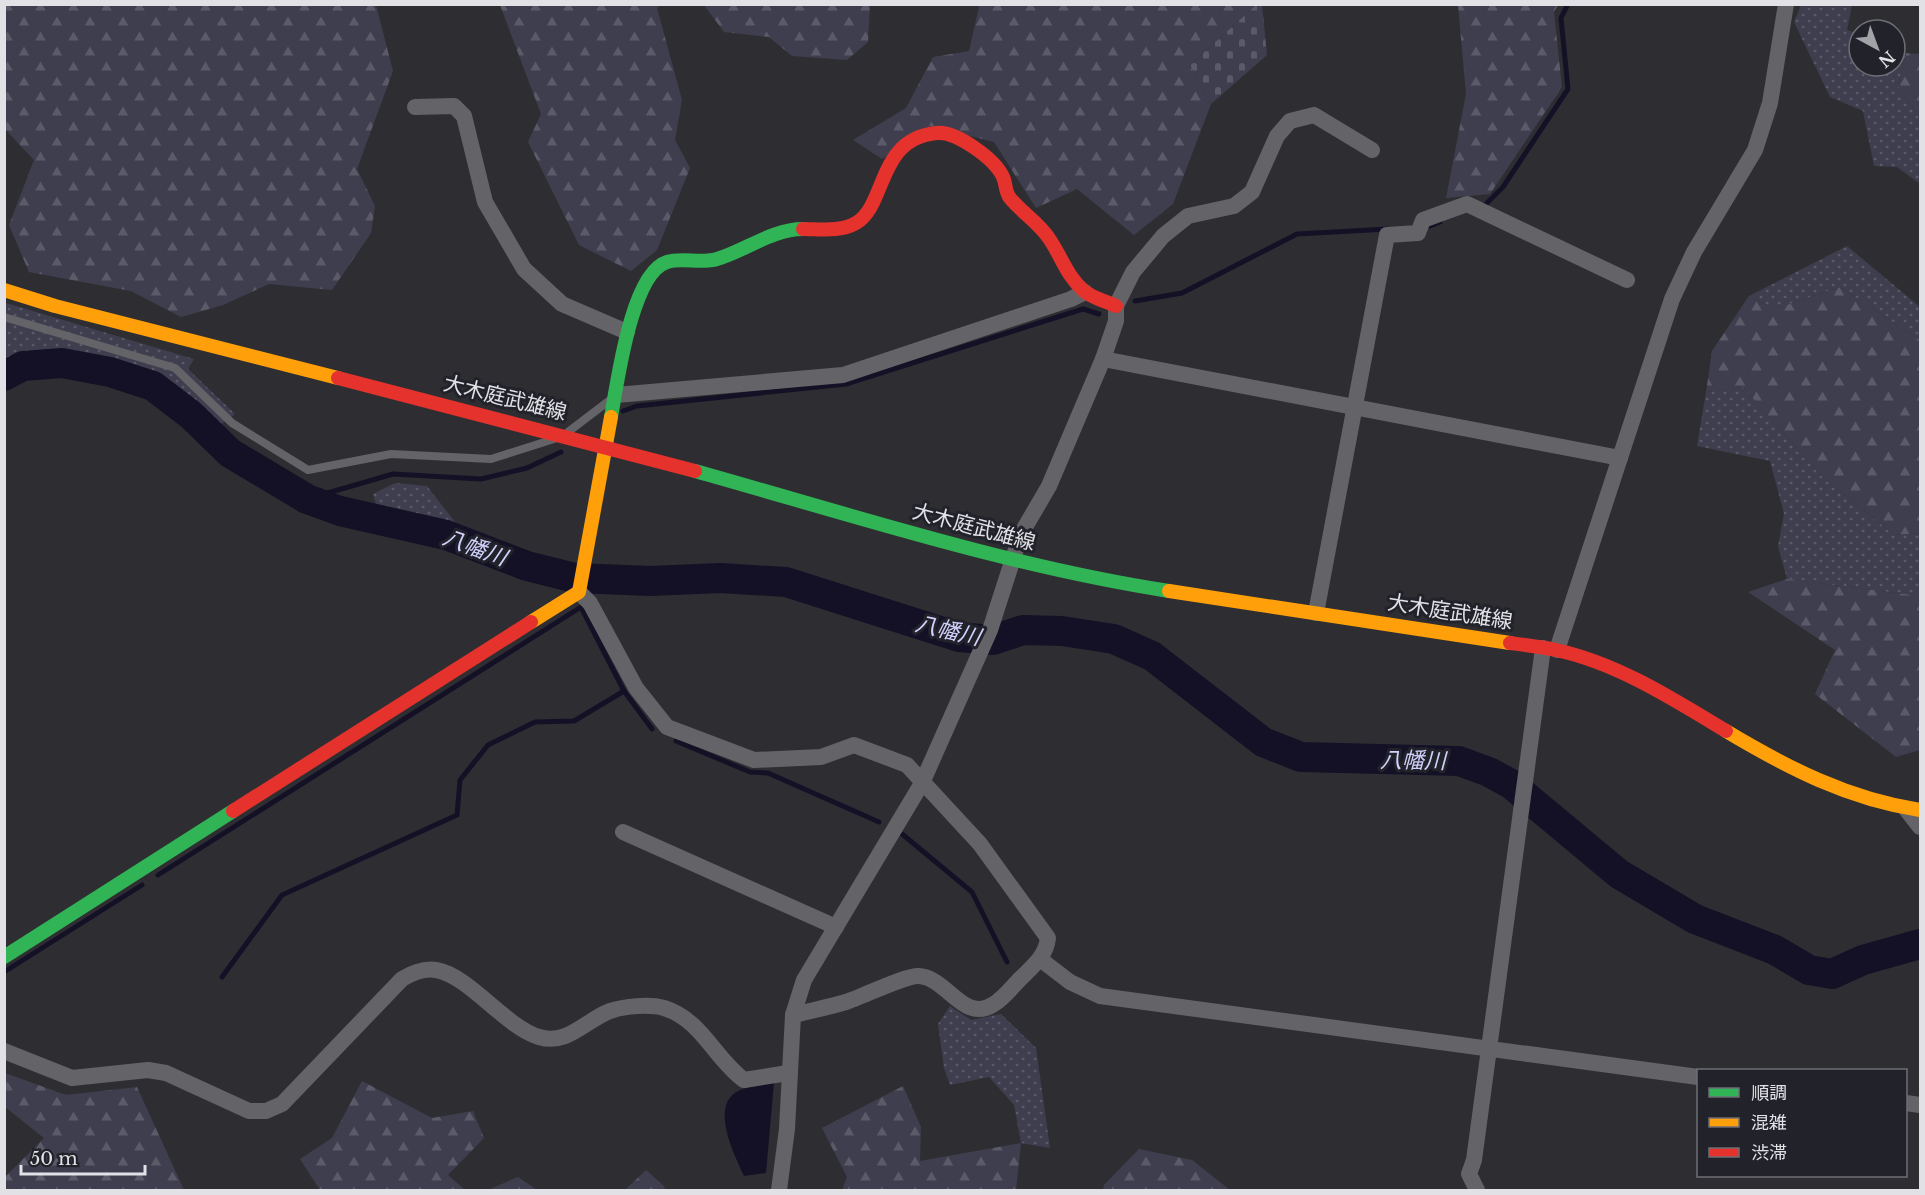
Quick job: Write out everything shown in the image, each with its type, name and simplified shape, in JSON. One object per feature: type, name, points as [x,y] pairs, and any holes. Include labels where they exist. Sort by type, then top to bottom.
[{"type":"main road","points":[[4,957],[579,592],[627,332],[639,296],[655,270],[666,262],[715,260],[783,232],[797,229],[842,228],[857,223],[868,213],[885,170],[905,146],[922,135],[940,132],[969,144],[993,162],[1003,177],[1008,196],[1047,236],[1066,271],[1085,292],[1116,306]]},
{"type":"main road","name":"大木庭武雄線","points":[[4,290],[55,306],[607,446],[1012,560],[1104,581],[1550,649],[1613,669],[1665,694],[1794,770],[1848,795],[1913,809]]},
{"type":"street","points":[[1477,1191],[1469,1174],[1474,1160],[1525,783],[1550,649],[1620,458],[1672,299],[1694,252],[1755,150],[1770,103],[1786,4]]},
{"type":"street","points":[[415,107],[454,105],[464,116],[485,202],[524,269],[562,304],[627,332]]},
{"type":"street","points":[[778,1191],[787,1129],[788,1072],[793,1015],[804,980],[922,783],[990,630],[1021,534],[1049,486],[1103,359],[1116,321],[1116,306],[1133,272],[1163,236],[1188,216],[1234,206],[1252,192],[1277,136],[1290,121],[1314,115],[1372,150]]},
{"type":"street","points":[[1316,613],[1387,236],[1418,232],[1423,220],[1467,204],[1627,280]]},
{"type":"street","points":[[616,395],[843,375],[1071,299],[1085,292]]},
{"type":"street","points":[[1103,359],[1620,458]]},
{"type":"street","points":[[579,592],[590,603],[636,688],[667,727],[754,760],[821,758],[854,745],[907,765],[980,844],[1048,938],[1047,948],[1040,958],[996,1003],[985,1009],[974,1009],[962,1004],[936,980],[918,975],[845,1002],[793,1015]]},
{"type":"street","points":[[1913,809],[1920,827]]},
{"type":"street","points":[[623,832],[836,927]]},
{"type":"street","points":[[1040,958],[1070,982],[1100,996],[1697,1077]]},
{"type":"street","points":[[4,1051],[72,1078],[148,1070],[166,1073],[249,1111],[266,1112],[282,1104],[402,979],[417,971],[436,970],[453,978],[527,1032],[542,1038],[561,1038],[610,1011],[630,1007],[661,1007],[683,1016],[700,1031],[733,1072],[744,1080],[788,1072]]},
{"type":"lane","points":[[4,317],[175,368],[232,423],[308,470],[390,454],[491,459],[538,446],[564,435],[616,395]]},
{"type":"green space","points":[[5,4],[376,5],[393,71],[357,169],[375,206],[371,233],[332,290],[269,284],[223,305],[181,317],[131,291],[29,272],[9,225],[34,160],[5,129]]},
{"type":"green space","points":[[500,5],[661,5],[657,8],[682,100],[675,140],[690,168],[657,250],[631,271],[579,245],[528,142],[541,114]]},
{"type":"green space","points":[[704,5],[870,5],[868,42],[847,60],[792,56],[769,37],[724,32]]},
{"type":"green space","points":[[977,5],[1256,5],[1190,65],[1211,104],[1173,204],[1134,235],[1077,189],[1036,208],[994,142],[930,126],[882,159],[853,140],[906,108],[933,57],[969,51],[979,7]]},
{"type":"green space","points":[[1256,5],[1262,5],[1267,55],[1211,104],[1190,65]]},
{"type":"green space","points":[[1458,5],[1558,5],[1554,12],[1562,87],[1490,194],[1446,198],[1466,94]]},
{"type":"green space","points":[[1801,5],[1852,5],[1849,18],[1847,18],[1847,78],[1900,78],[1898,86],[1920,120],[1919,183],[1897,167],[1874,166],[1863,111],[1830,97],[1794,22]]},
{"type":"green space","points":[[1907,53],[1920,54],[1920,120],[1898,86],[1900,78],[1907,78]]},
{"type":"green space","points":[[1847,246],[1920,307],[1920,340],[1840,287],[1775,309],[1749,296]]},
{"type":"green space","points":[[1840,287],[1920,340],[1920,533],[1894,535],[1820,475],[1743,387],[1706,392],[1712,351],[1749,296],[1775,309]]},
{"type":"green space","points":[[6,303],[194,359],[188,369],[235,414],[220,425],[181,389],[147,369],[45,350],[5,360]]},
{"type":"green space","points":[[1743,387],[1820,475],[1894,535],[1920,533],[1920,596],[1787,579],[1778,546],[1784,514],[1770,461],[1697,446],[1706,392]]},
{"type":"green space","points":[[395,483],[427,486],[455,522],[376,504],[373,494]]},
{"type":"green space","points":[[1787,579],[1920,596],[1920,750],[1896,757],[1815,694],[1835,650],[1748,592]]},
{"type":"green space","points":[[950,1006],[971,1020],[1001,1014],[1036,1048],[1050,1148],[1021,1143],[1014,1105],[989,1077],[950,1085],[944,1068],[938,1024]]},
{"type":"green space","points":[[5,1073],[66,1095],[137,1087],[184,1190],[5,1190],[5,1177],[44,1138],[5,1107]]},
{"type":"green space","points":[[362,1081],[432,1118],[473,1111],[484,1138],[448,1175],[465,1190],[320,1190],[300,1159],[332,1138]]},
{"type":"green space","points":[[903,1086],[921,1127],[920,1161],[1021,1143],[1016,1190],[842,1190],[847,1177],[822,1128]]},
{"type":"green space","points":[[1139,1149],[1192,1160],[1230,1190],[1103,1190],[1104,1185]]},
{"type":"green space","points":[[646,1170],[665,1187],[663,1190],[625,1190]]},
{"type":"green space","points":[[518,1177],[537,1190],[488,1190]]},
{"type":"shaded area","points":[[774,1082],[766,1173],[744,1176],[730,1144],[725,1108],[730,1098],[738,1091]]},
{"type":"waterway","points":[[1485,205],[1503,187],[1568,89],[1561,18],[1568,4]]},
{"type":"waterway","points":[[1430,226],[1440,222]]},
{"type":"waterway","points":[[1135,301],[1182,293],[1297,234],[1388,229]]},
{"type":"waterway","points":[[623,411],[637,406],[846,384],[1083,309],[1099,314]]},
{"type":"waterway","name":"八幡川","points":[[4,376],[23,366],[62,363],[110,372],[153,386],[191,415],[230,453],[307,499],[340,511],[446,535],[527,566],[575,578],[650,581],[720,578],[786,582],[959,637],[993,640],[1023,630],[1062,631],[1114,639],[1152,656],[1263,742],[1301,757],[1459,761],[1489,772],[1511,784],[1619,874],[1695,919],[1775,950],[1809,970],[1832,974],[1863,960],[1920,944]]},
{"type":"waterway","points":[[307,499],[393,474],[481,479],[527,468],[561,452]]},
{"type":"waterway","points":[[158,875],[581,607],[624,691],[652,729]]},
{"type":"waterway","points":[[222,977],[282,895],[457,815],[460,780],[488,745],[535,722],[574,721],[624,691]]},
{"type":"waterway","points":[[676,741],[750,772],[768,773],[879,822]]},
{"type":"waterway","points":[[902,834],[972,892],[1007,962]]},
{"type":"waterway","points":[[4,972],[142,885]]},
{"type":"traffic: fast","points":[[611,417],[622,357],[635,307],[644,286],[655,271],[667,262],[717,259],[770,236],[803,229]]},
{"type":"traffic: fast","points":[[695,471],[990,554],[1169,591]]},
{"type":"traffic: fast","points":[[4,957],[233,811]]},
{"type":"traffic: slow","points":[[4,290],[55,306],[338,378]]},
{"type":"traffic: slow","points":[[531,622],[579,592],[611,417]]},
{"type":"traffic: slow","points":[[1169,591],[1510,643]]},
{"type":"traffic: slow","points":[[1726,731],[1772,757],[1843,790],[1920,810]]},
{"type":"traffic: jam","points":[[803,229],[837,229],[856,223],[866,214],[893,159],[903,147],[918,138],[937,133],[954,136],[984,155],[999,170],[1010,198],[1044,232],[1077,284],[1090,295],[1116,306]]},
{"type":"traffic: jam","points":[[338,378],[695,471]]},
{"type":"traffic: jam","points":[[233,811],[531,622]]},
{"type":"traffic: jam","points":[[1510,643],[1556,650],[1601,664],[1644,683],[1726,731]]}]
